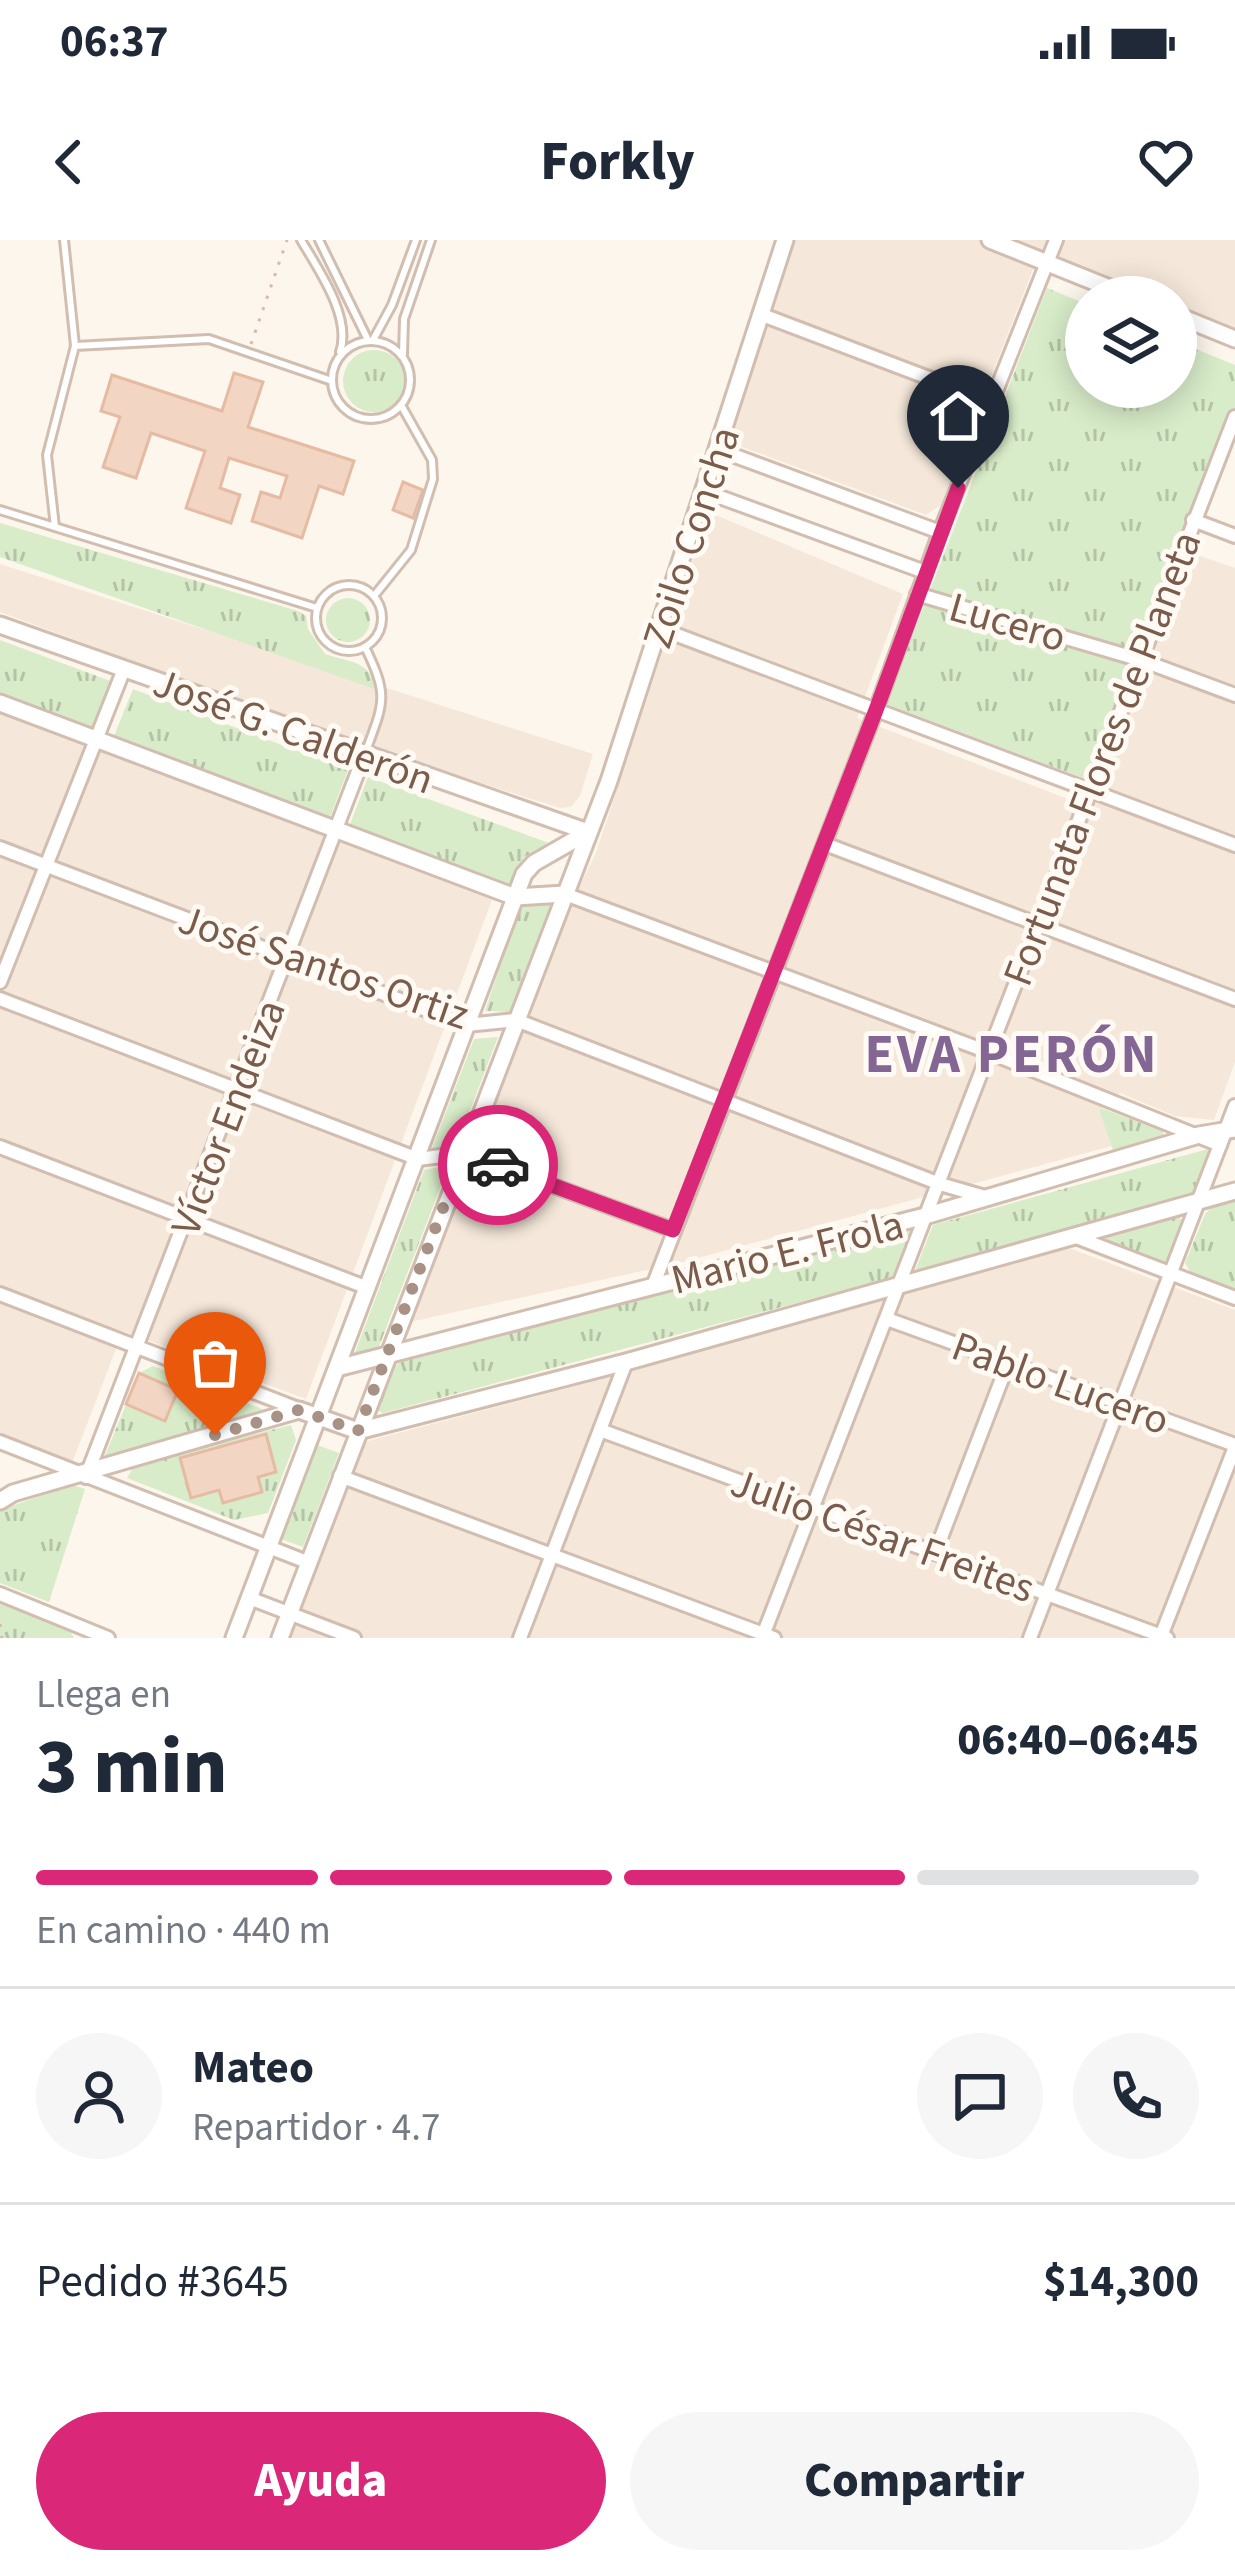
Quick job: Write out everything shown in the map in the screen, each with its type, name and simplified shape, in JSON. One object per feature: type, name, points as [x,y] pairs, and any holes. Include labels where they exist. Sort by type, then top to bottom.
[{"type":"street","name":"Zoilo Concha","points":[[280,1638],[588,832],[661,629],[785,240]]},
{"type":"street","points":[[991,240],[1082,276]]},
{"type":"street","points":[[653,1286],[1056,240]]},
{"type":"street","points":[[760,314],[992,402]]},
{"type":"street","points":[[1197,324],[1235,339]]},
{"type":"street","name":"Fortunata Flores de Planeta","points":[[767,1637],[898,1285],[1235,417]]},
{"type":"street","name":"Lucero","points":[[718,450],[940,532]]},
{"type":"street","name":"Lucero","points":[[706,492],[925,572]]},
{"type":"street","points":[[1193,520],[1235,536]]},
{"type":"street","name":"Lucero","points":[[917,594],[1141,660],[1235,695]]},
{"type":"street","name":"José G. Calderón","points":[[0,625],[588,832]]},
{"type":"street","points":[[661,629],[1235,845]]},
{"type":"street","points":[[0,982],[124,669]]},
{"type":"street","name":"José G. Calderón","points":[[0,703],[514,897],[565,894]]},
{"type":"street","name":"Víctor Endeiza","points":[[85,1474],[139,1347],[364,756]]},
{"type":"street","points":[[234,1638],[514,897],[534,862],[588,832]]},
{"type":"street","points":[[825,844],[1235,999]]},
{"type":"street","name":"José Santos Ortiz","points":[[0,848],[466,1025],[516,1020]]},
{"type":"street","points":[[565,894],[1199,1135]]},
{"type":"street","points":[[0,999],[418,1159],[464,1153],[673,1230]]},
{"type":"street","points":[[516,1020],[940,1184],[986,1197]]},
{"type":"street","points":[[1030,1638],[1235,1106]]},
{"type":"street","name":"Mario E. Frola","points":[[337,1367],[925,1216],[1199,1135],[1227,1135]]},
{"type":"street","points":[[0,1147],[368,1288]]},
{"type":"street","name":"Mario E. Frola","points":[[358,1431],[626,1362],[1235,1191]]},
{"type":"street","points":[[1076,1237],[1235,1298]]},
{"type":"street","points":[[0,1294],[358,1431]]},
{"type":"street","name":"Pablo Lucero","points":[[887,1319],[1235,1446]]},
{"type":"street","points":[[520,1638],[626,1362]]},
{"type":"street","points":[[935,1553],[1008,1363]]},
{"type":"street","points":[[4,1496],[299,1410]]},
{"type":"street","name":"Julio César Freites","points":[[600,1430],[1164,1637]]},
{"type":"street","points":[[0,1442],[307,1562]]},
{"type":"street","points":[[1164,1637],[1235,1446]]},
{"type":"street","points":[[340,1476],[767,1637]]},
{"type":"street","points":[[0,1594],[108,1638]]},
{"type":"street","points":[[249,1598],[354,1638]]},
{"type":"lane","points":[[55,527],[47,455],[75,346],[64,240]]},
{"type":"lane","points":[[301,240],[339,317],[344,342],[332,381],[339,403],[358,417],[382,418],[401,405],[410,376],[404,358],[404,319],[431,240]]},
{"type":"lane","points":[[320,240],[370,340]]},
{"type":"lane","points":[[370,340],[392,305],[416,240]]},
{"type":"lane","points":[[75,346],[209,339],[332,381]]},
{"type":"lane","points":[[337,359],[350,346],[370,340],[390,345],[404,358]]},
{"type":"lane","points":[[374,596],[411,550],[434,479],[432,460],[401,405]]},
{"type":"lane","points":[[0,510],[317,608]]},
{"type":"lane","points":[[357,586],[374,596],[381,624],[365,647],[346,652],[328,644],[317,628],[317,608],[337,587],[357,586]]},
{"type":"lane","points":[[364,756],[383,697],[382,683],[365,647]]},
{"type":"path","points":[[249,352],[287,240]]},
{"type":"path","points":[[0,1624],[2,1638]]},
{"type":"shaded area","points":[[793,240],[1235,240],[1235,329],[1197,315],[1197,276],[1096,276],[1039,254],[941,505],[926,515],[726,441]]},
{"type":"shaded area","points":[[716,515],[903,594],[857,718],[1089,807],[1189,552],[1235,568],[1235,1062],[1214,1120],[1175,1116],[1120,1093],[1099,1110],[1112,1146],[683,1262],[410,1322],[562,921],[596,853],[705,523]]},
{"type":"shaded area","points":[[0,564],[593,754],[580,796],[571,807],[560,808],[363,746],[0,612]]},
{"type":"shaded area","points":[[0,713],[493,897],[306,1399],[123,1331],[72,1463],[0,1435]]},
{"type":"shaded area","points":[[1069,1248],[1235,1310],[1235,1638],[289,1638],[357,1451],[368,1441]]},
{"type":"green space","points":[[1047,288],[1065,295],[1065,408],[1197,408],[1197,350],[1235,365],[1235,408],[1086,779],[886,704]]},
{"type":"green space","points":[[374,350],[396,359],[405,381],[396,403],[374,412],[352,403],[343,381],[352,359]]},
{"type":"green space","points":[[0,523],[298,611],[306,616],[308,629],[325,654],[364,667],[377,690],[0,557]]},
{"type":"green space","points":[[348,598],[363,605],[370,620],[363,635],[348,642],[333,635],[326,620],[333,605]]},
{"type":"green space","points":[[0,640],[113,682],[94,729],[0,694]]},
{"type":"green space","points":[[133,689],[348,770],[330,817],[114,736]]},
{"type":"green space","points":[[368,777],[549,843],[524,857],[512,886],[349,827]]},
{"type":"green space","points":[[551,903],[510,1012],[485,1011],[521,904]]},
{"type":"green space","points":[[498,1037],[456,1147],[432,1148],[474,1039]]},
{"type":"green space","points":[[1101,1108],[1162,1131],[1167,1140],[1115,1156]]},
{"type":"green space","points":[[1208,1149],[1195,1192],[915,1271],[933,1225]]},
{"type":"green space","points":[[449,1165],[378,1349],[354,1355],[424,1170]]},
{"type":"green space","points":[[1235,1201],[1235,1290],[1191,1273],[1185,1263],[1205,1214]]},
{"type":"green space","points":[[1178,1216],[1183,1221],[1166,1264],[1106,1241],[1107,1236]]},
{"type":"green space","points":[[913,1230],[894,1277],[383,1413],[374,1409],[387,1372],[402,1361]]},
{"type":"green space","points":[[153,1366],[267,1411],[104,1458],[139,1373]]},
{"type":"green space","points":[[291,1425],[296,1440],[268,1513],[234,1520],[127,1478],[135,1464]]},
{"type":"green space","points":[[317,1445],[339,1453],[303,1547],[281,1539]]},
{"type":"green space","points":[[72,1485],[85,1489],[49,1602],[0,1583],[0,1510]]},
{"type":"green space","points":[[0,1601],[67,1627],[74,1638],[0,1638]]},
{"type":"building","points":[[234,373],[263,382],[248,427],[354,461],[343,494],[319,486],[302,538],[252,521],[261,492],[280,498],[287,476],[229,458],[220,488],[240,495],[231,523],[186,508],[205,451],[151,433],[136,478],[103,467],[120,417],[101,411],[112,375],[222,411]]},
{"type":"building","points":[[403,482],[423,490],[413,518],[393,510]]},
{"type":"building","points":[[139,1373],[178,1390],[165,1421],[126,1404]]},
{"type":"building","points":[[266,1434],[276,1472],[258,1477],[262,1492],[223,1503],[219,1490],[191,1498],[180,1458]]},
{"type":"way so far","points":[[215,1435],[299,1410],[358,1431],[464,1153],[498,1165]]},
{"type":"district","name":"EVA PERÓN","points":[[1012,1053]]},
{"type":"route","points":[[498,1165],[673,1230],[958,488]]}]
